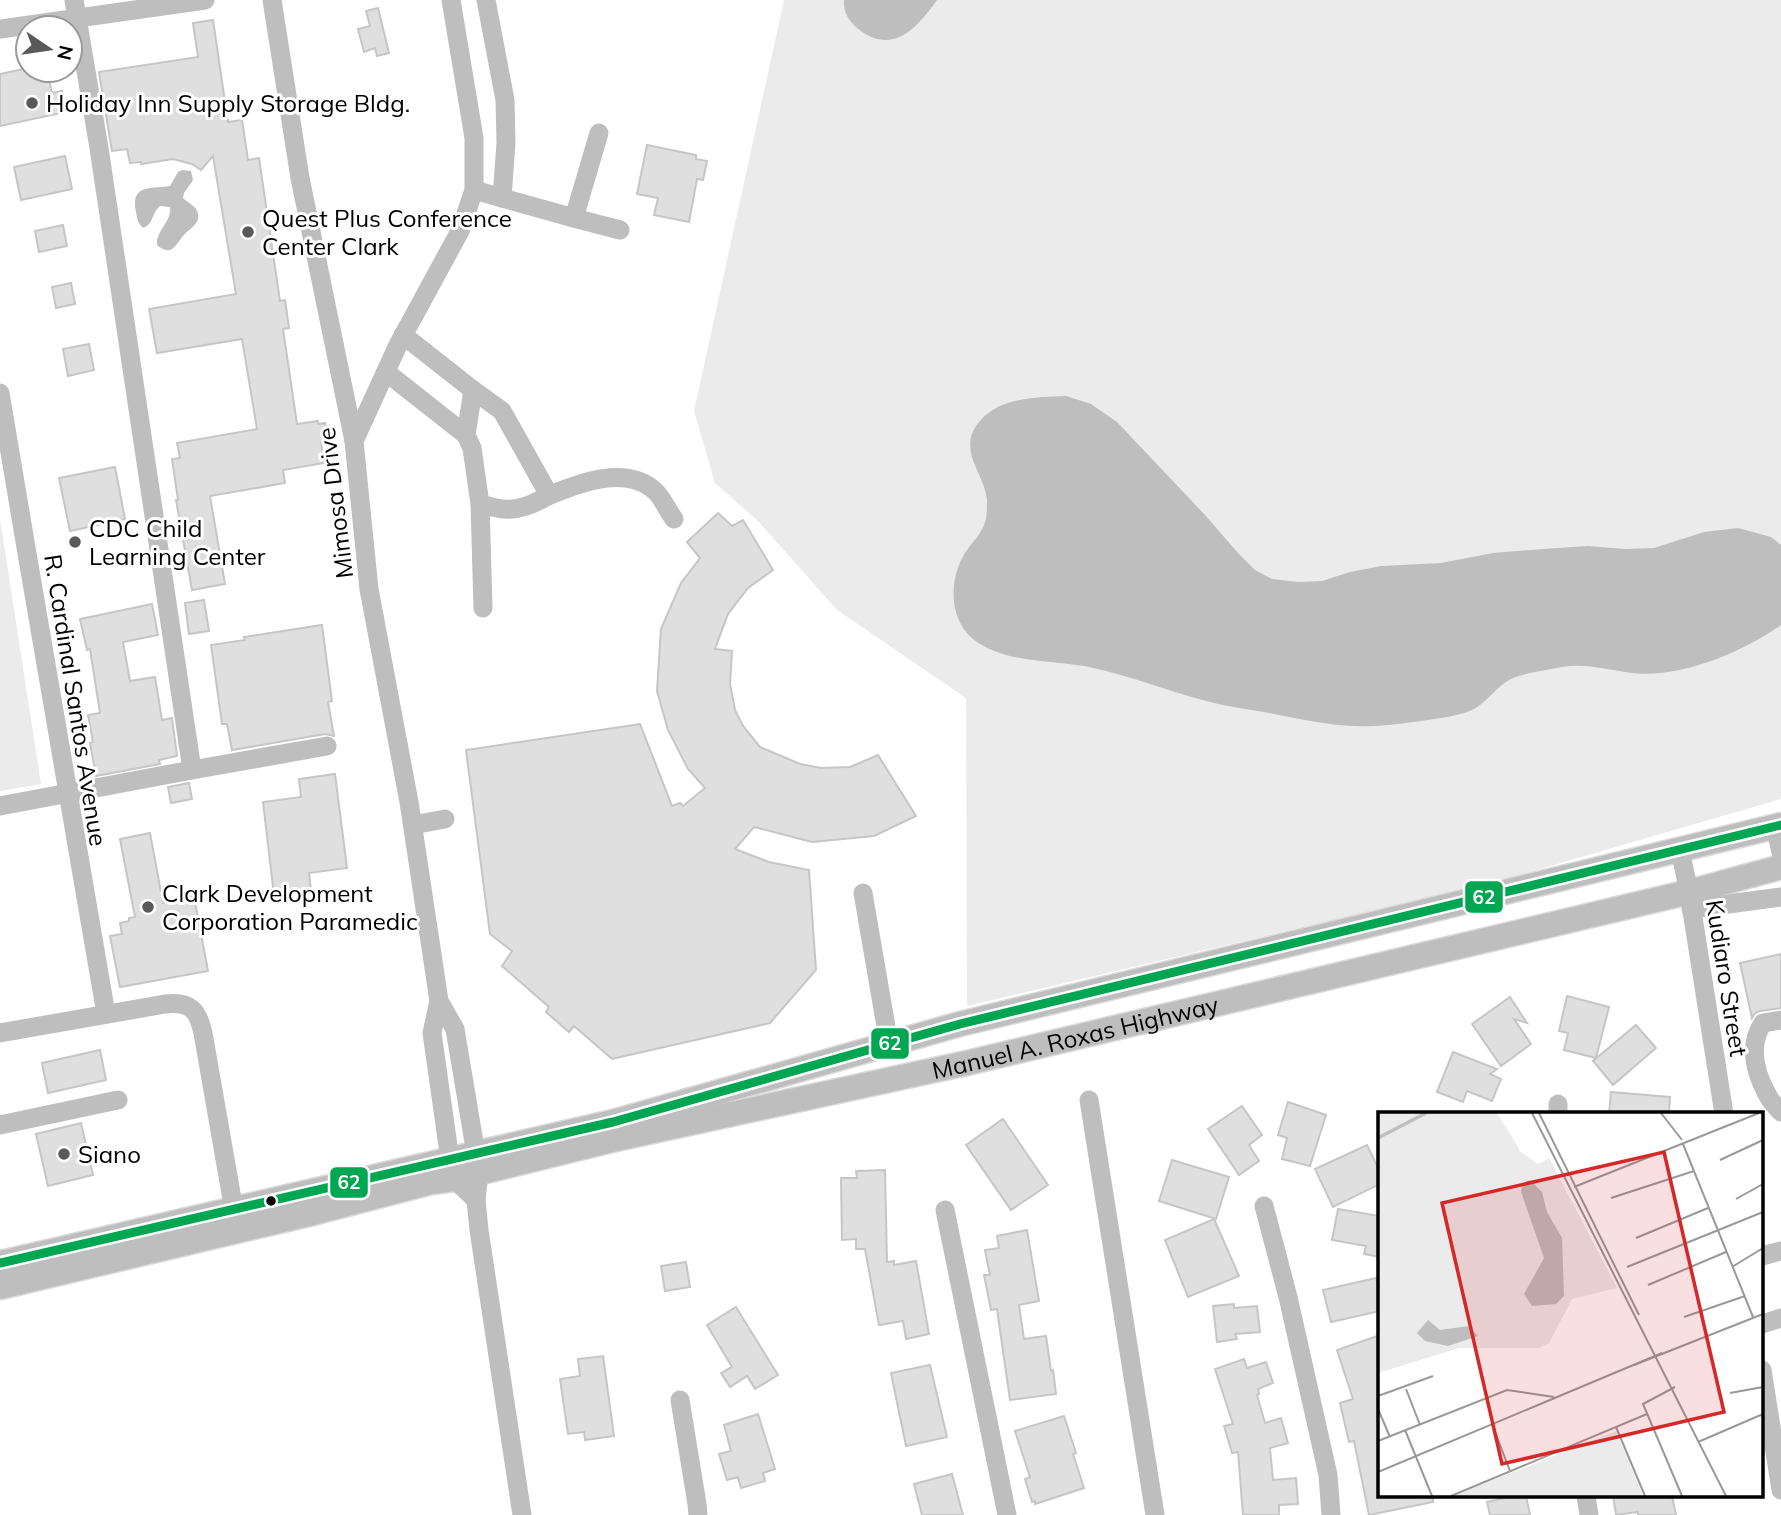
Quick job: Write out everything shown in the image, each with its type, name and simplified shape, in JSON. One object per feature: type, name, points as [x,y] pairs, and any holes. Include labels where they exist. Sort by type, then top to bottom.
[{"type":"main road","name":"Manuel A. Roxas Highway","points":[[478,1163],[960,1024],[1778,826]]},
{"type":"main road","name":"Manuel A. Roxas Highway","points":[[0,1287],[235,1220],[478,1163],[616,1139],[1690,901],[1781,867]]},
{"type":"main road","name":"Manuel A. Roxas Highway","points":[[0,1263],[235,1220]]},
{"type":"street","points":[[0,29],[75,9],[205,0]]},
{"type":"street","name":"Mimosa Drive","points":[[272,0],[300,178],[355,441],[369,589],[413,825],[439,1001],[432,1033],[452,1169]]},
{"type":"street","points":[[355,441],[403,335],[460,232],[474,190],[474,138],[451,0]]},
{"type":"street","points":[[486,0],[505,100],[506,143],[502,198]]},
{"type":"street","points":[[75,9],[99,148],[192,770]]},
{"type":"street","points":[[573,218],[599,133]]},
{"type":"street","points":[[474,190],[620,230]]},
{"type":"street","points":[[403,335],[502,411],[550,495]]},
{"type":"street","points":[[386,372],[466,435],[472,447],[480,504],[483,608]]},
{"type":"street","points":[[466,435],[473,390]]},
{"type":"street","name":"R. Cardinal Santos Avenue","points":[[0,393],[66,793],[106,1014]]},
{"type":"street","points":[[480,504],[504,510],[524,507],[586,483],[622,477],[639,481],[656,492],[674,519]]},
{"type":"street","points":[[0,806],[327,746]]},
{"type":"street","points":[[413,825],[444,819]]},
{"type":"street","points":[[1778,826],[1781,852]]},
{"type":"street","name":"Kudiaro Street","points":[[1680,850],[1724,1112]]},
{"type":"street","points":[[863,893],[889,1044]]},
{"type":"street","points":[[1690,901],[1781,897]]},
{"type":"street","name":"Mimosa Drive","points":[[439,1001],[455,1029],[478,1163],[476,1200],[522,1515]]},
{"type":"street","points":[[0,1033],[178,1002],[191,1008],[200,1018],[235,1220]]},
{"type":"street","points":[[1781,1020],[1763,1023],[1758,1031],[1754,1051],[1767,1095],[1781,1112]]},
{"type":"street","points":[[0,1125],[118,1100]]},
{"type":"street","points":[[1089,1100],[1155,1515]]},
{"type":"street","points":[[452,1169],[476,1200]]},
{"type":"street","points":[[1264,1206],[1288,1297],[1328,1475],[1331,1515]]},
{"type":"street","points":[[945,1210],[1007,1515]]},
{"type":"street","points":[[1764,1255],[1781,1251]]},
{"type":"street","points":[[1764,1323],[1781,1318]]},
{"type":"street","points":[[1764,1383],[1781,1490]]},
{"type":"street","points":[[680,1400],[698,1515]]},
{"type":"shaded area","points":[[784,0],[1781,0],[1781,799],[1499,881],[967,1006],[966,698],[837,610],[759,522],[715,483],[694,411]]},
{"type":"shaded area","points":[[844,0],[937,0],[912,29],[892,39],[881,40],[854,25],[846,12]]},
{"type":"shaded area","points":[[182,170],[191,171],[193,180],[183,198],[196,209],[198,218],[175,246],[166,250],[157,245],[157,240],[169,217],[170,207],[160,206],[149,224],[143,228],[137,217],[136,197],[139,192],[149,188],[170,186]]},
{"type":"shaded area","points":[[1066,396],[1091,404],[1117,422],[1238,553],[1255,570],[1272,579],[1322,581],[1381,566],[1441,563],[1493,553],[1588,546],[1654,548],[1704,532],[1738,528],[1771,537],[1781,545],[1781,625],[1729,654],[1670,672],[1632,673],[1579,666],[1539,671],[1510,680],[1480,705],[1464,713],[1375,726],[1333,724],[1228,706],[1093,668],[1000,653],[973,639],[959,620],[955,609],[956,574],[965,553],[983,528],[987,514],[985,490],[974,462],[970,442],[979,422],[997,408],[1019,400]]},
{"type":"shaded area","points":[[0,519],[41,784],[0,791]]},
{"type":"building","points":[[378,8],[389,53],[377,56],[375,48],[364,52],[358,29],[370,26],[366,11]]},
{"type":"building","name":"Quest Plus Conference Center Clark","points":[[213,20],[228,122],[242,120],[248,160],[259,158],[280,301],[285,300],[289,328],[283,329],[297,424],[318,421],[318,424],[325,423],[328,441],[321,442],[324,463],[283,470],[285,483],[210,496],[225,584],[192,590],[176,500],[172,459],[180,458],[177,443],[257,429],[242,339],[157,353],[149,309],[236,294],[213,156],[201,170],[192,164],[173,159],[130,163],[127,149],[112,151],[99,72],[198,57],[193,23]]},
{"type":"building","name":"Holiday Inn Supply Storage Bldg.","points":[[14,71],[14,84],[50,84],[52,93],[62,91],[66,112],[0,126],[0,74]]},
{"type":"building","points":[[647,145],[696,155],[696,159],[707,161],[703,180],[697,179],[689,222],[654,215],[658,198],[637,194]]},
{"type":"building","points":[[65,156],[72,189],[21,200],[14,167]]},
{"type":"building","points":[[63,225],[67,246],[39,252],[35,231]]},
{"type":"building","points":[[71,283],[75,304],[56,308],[52,287]]},
{"type":"building","points":[[89,344],[94,370],[68,376],[63,349]]},
{"type":"building","points":[[115,467],[125,519],[70,531],[59,478]]},
{"type":"building","points":[[718,513],[732,526],[743,520],[773,570],[748,588],[728,614],[715,649],[732,651],[730,684],[735,710],[743,726],[760,747],[800,764],[821,768],[850,767],[878,755],[916,816],[874,836],[812,842],[754,827],[735,849],[769,862],[809,870],[816,970],[770,1023],[612,1059],[574,1026],[569,1032],[546,1012],[549,1007],[502,966],[512,951],[490,934],[466,750],[640,724],[672,806],[680,803],[683,806],[705,788],[688,769],[668,730],[657,691],[661,629],[681,583],[700,558],[687,542]]},
{"type":"building","points":[[204,600],[209,631],[189,634],[185,603]]},
{"type":"building","points":[[152,604],[158,635],[123,642],[130,681],[155,677],[162,720],[172,718],[177,756],[159,760],[160,764],[96,776],[88,715],[100,713],[90,649],[87,650],[80,619]]},
{"type":"building","points":[[322,625],[332,701],[328,702],[334,736],[325,734],[232,750],[227,724],[222,724],[211,645]]},
{"type":"building","points":[[335,774],[347,868],[309,873],[311,890],[274,895],[263,802],[301,797],[299,779]]},
{"type":"building","points":[[189,783],[192,799],[171,803],[168,787]]},
{"type":"building","name":"Clark Development Corporation Paramedic","points":[[150,833],[163,903],[194,896],[208,971],[120,987],[110,936],[122,934],[120,923],[135,917],[120,839]]},
{"type":"building","points":[[1781,954],[1781,1008],[1760,1011],[1752,1018],[1740,963]]},
{"type":"building","points":[[1567,996],[1609,1007],[1596,1058],[1564,1050],[1568,1033],[1559,1031]]},
{"type":"building","points":[[1510,997],[1527,1023],[1514,1019],[1531,1044],[1501,1066],[1472,1024]]},
{"type":"building","points":[[1636,1025],[1656,1048],[1613,1085],[1593,1061]]},
{"type":"building","points":[[100,1050],[106,1080],[48,1093],[42,1063]]},
{"type":"building","points":[[1453,1052],[1497,1069],[1490,1074],[1501,1079],[1492,1101],[1467,1091],[1463,1102],[1437,1092]]},
{"type":"building","points":[[1611,1092],[1670,1097],[1669,1112],[1609,1112]]},
{"type":"building","points":[[1288,1102],[1326,1115],[1310,1166],[1282,1159],[1287,1138],[1278,1135]]},
{"type":"building","points":[[1242,1106],[1262,1135],[1249,1145],[1259,1161],[1239,1175],[1208,1129]]},
{"type":"building","points":[[1003,1119],[1048,1185],[1011,1210],[966,1145]]},
{"type":"building","name":"Siano","points":[[81,1123],[93,1175],[48,1186],[36,1134]]},
{"type":"building","points":[[1367,1145],[1378,1168],[1378,1185],[1333,1207],[1315,1169]]},
{"type":"building","points":[[1172,1160],[1229,1177],[1216,1219],[1159,1201]]},
{"type":"building","points":[[885,1170],[887,1262],[894,1261],[894,1265],[916,1261],[929,1334],[906,1339],[903,1321],[879,1325],[865,1249],[856,1249],[856,1239],[842,1240],[841,1178],[857,1178],[856,1171]]},
{"type":"building","points":[[1338,1209],[1378,1216],[1378,1257],[1364,1254],[1366,1246],[1332,1240]]},
{"type":"building","points":[[1214,1219],[1239,1276],[1188,1297],[1165,1240]]},
{"type":"building","points":[[1027,1230],[1039,1301],[1019,1305],[1024,1339],[1046,1336],[1056,1394],[1010,1400],[997,1309],[991,1310],[984,1275],[990,1275],[985,1250],[999,1248],[997,1236]]},
{"type":"building","points":[[686,1262],[690,1287],[665,1291],[661,1266]]},
{"type":"building","points":[[1376,1278],[1378,1311],[1331,1322],[1323,1290]]},
{"type":"building","points":[[1234,1304],[1234,1308],[1257,1306],[1260,1332],[1235,1334],[1237,1339],[1217,1342],[1213,1306]]},
{"type":"building","points":[[736,1307],[778,1375],[755,1389],[747,1376],[730,1387],[721,1373],[732,1367],[707,1325]]},
{"type":"building","points":[[1378,1336],[1378,1498],[1433,1498],[1433,1502],[1369,1515],[1354,1441],[1349,1442],[1340,1403],[1353,1399],[1337,1350]]},
{"type":"building","points":[[603,1356],[614,1436],[585,1440],[584,1432],[568,1434],[560,1379],[580,1376],[578,1359]]},
{"type":"building","points":[[1244,1359],[1247,1368],[1266,1362],[1273,1383],[1258,1389],[1257,1395],[1265,1423],[1281,1418],[1288,1443],[1270,1448],[1273,1480],[1296,1478],[1298,1504],[1279,1505],[1279,1515],[1243,1515],[1238,1452],[1232,1453],[1224,1426],[1233,1424],[1215,1369]]},
{"type":"building","points":[[930,1365],[947,1437],[906,1446],[891,1373]]},
{"type":"building","points":[[758,1414],[775,1469],[763,1473],[765,1481],[741,1488],[738,1477],[727,1480],[719,1454],[731,1451],[724,1425]]},
{"type":"building","points":[[1064,1416],[1084,1488],[1035,1504],[1025,1479],[1030,1477],[1015,1431]]},
{"type":"building","points":[[952,1474],[963,1515],[922,1515],[914,1484]]},
{"type":"building","points":[[1505,1498],[1526,1498],[1530,1515],[1490,1515],[1487,1502]]},
{"type":"building","points":[[1613,1498],[1672,1498],[1676,1515],[1638,1515],[1638,1512],[1616,1515]]},
{"type":"transit line","name":"62","points":[[0,1263],[613,1122],[960,1024],[1781,825]]},
{"type":"place","name":"Holiday Inn Supply Storage Bldg.","points":[[32,103]]},
{"type":"place","name":"Quest Plus Conference Center Clark","points":[[248,232]]},
{"type":"place","name":"CDC Child Learning Center","points":[[75,542]]},
{"type":"place","name":"Clark Development Corporation Paramedic","points":[[148,907]]},
{"type":"place","name":"Siano","points":[[64,1154]]}]
